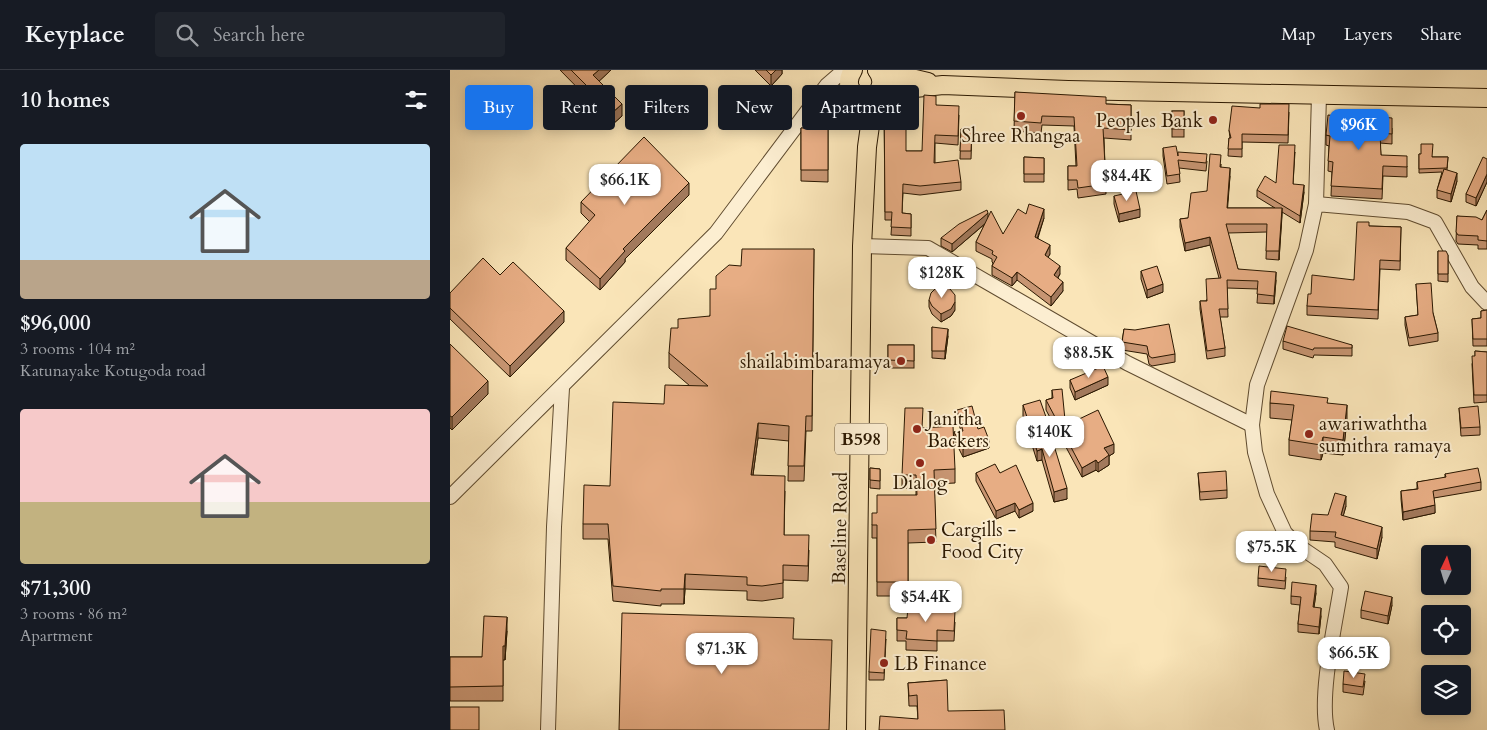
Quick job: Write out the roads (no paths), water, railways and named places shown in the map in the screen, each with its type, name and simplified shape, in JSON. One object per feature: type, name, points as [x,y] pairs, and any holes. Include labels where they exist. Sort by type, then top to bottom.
[{"type":"main road","points":[[853,70],[849,77],[857,85]]},
{"type":"main road","points":[[877,70],[943,85]]},
{"type":"main road","points":[[877,70],[882,81],[877,85]]},
{"type":"main road","points":[[919,88],[943,85],[1068,90],[1487,98]]},
{"type":"main road","name":"Baseline Road","points":[[856,730],[862,246],[866,130]]},
{"type":"street","points":[[828,85],[833,78],[853,70]]},
{"type":"street","points":[[1319,95],[1316,204],[1306,250],[1257,385],[1252,425],[1255,452],[1267,494],[1285,534],[1325,564],[1340,587],[1326,690],[1324,719],[1327,730]]},
{"type":"street","points":[[450,498],[716,233],[802,120]]},
{"type":"street","points":[[1316,204],[1408,212],[1435,222],[1472,287],[1487,303]]},
{"type":"street","points":[[862,246],[928,248],[1127,363],[1252,425]]},
{"type":"street","points":[[548,730],[554,527],[562,388]]},
{"type":"place","name":"Shree Rhangaa","points":[[1021,116]]},
{"type":"place","name":"Peoples Bank","points":[[1213,120]]},
{"type":"place","name":"shailabimbaramaya","points":[[901,361]]},
{"type":"place","name":"Janitha Backers","points":[[917,429]]},
{"type":"place","name":"awariwaththa sumithra ramaya","points":[[1309,434]]},
{"type":"place","name":"Dialog","points":[[920,463]]},
{"type":"place","name":"Cargills - Food City","points":[[931,540]]},
{"type":"place","name":"LB Finance","points":[[884,663]]}]
